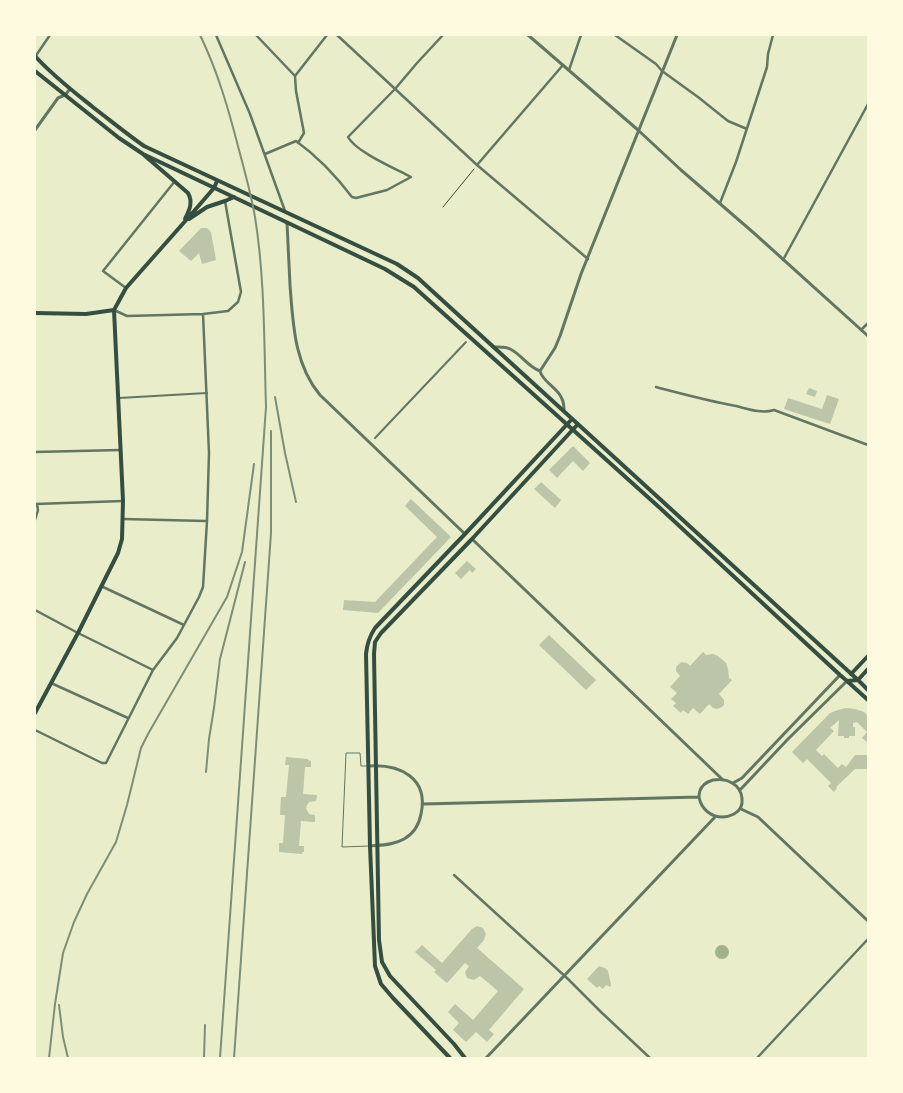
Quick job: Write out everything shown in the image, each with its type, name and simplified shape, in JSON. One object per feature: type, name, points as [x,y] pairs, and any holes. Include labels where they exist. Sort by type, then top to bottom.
[{"type":"main road","points":[[35,57],[70,89],[144,146],[402,267],[418,278],[868,690]]},
{"type":"main road","points":[[35,71],[119,138],[143,154],[188,193],[191,200],[191,208],[183,223]]},
{"type":"main road","points":[[143,154],[385,269],[414,287],[697,542],[868,700]]},
{"type":"main road","points":[[35,713],[118,553],[122,539],[123,501],[114,310],[126,288],[214,188],[217,181]]},
{"type":"main road","points":[[183,223],[207,207],[225,202],[234,197]]},
{"type":"main road","points":[[35,313],[86,314],[114,310]]},
{"type":"main road","points":[[450,1058],[381,984],[376,971],[373,948],[370,846],[366,654],[369,637],[375,628],[572,419]]},
{"type":"main road","points":[[465,1058],[395,982],[382,962],[379,940],[375,642],[381,633],[578,424]]},
{"type":"main road","points":[[465,534],[472,538]]},
{"type":"main road","points":[[840,676],[851,674],[868,656]]},
{"type":"main road","points":[[847,680],[858,680],[868,669]]},
{"type":"street","points":[[35,57],[50,35]]},
{"type":"street","points":[[216,35],[247,106],[285,211]]},
{"type":"street","points":[[256,35],[295,76],[304,133],[298,142]]},
{"type":"street","points":[[295,76],[327,35]]},
{"type":"street","points":[[337,35],[478,164],[588,259]]},
{"type":"street","points":[[265,154],[296,141],[339,180],[352,197],[356,198],[387,190],[411,177],[362,150],[348,137],[395,89],[443,35]]},
{"type":"street","points":[[528,35],[638,130],[868,336]]},
{"type":"street","points":[[568,70],[581,35]]},
{"type":"street","points":[[615,35],[656,64],[662,71],[728,121],[747,129]]},
{"type":"street","points":[[540,371],[555,348],[638,130],[677,35]]},
{"type":"street","points":[[720,204],[767,67],[773,35]]},
{"type":"street","points":[[478,164],[563,65]]},
{"type":"street","points":[[35,130],[58,98],[65,95],[70,89]]},
{"type":"street","points":[[783,260],[868,104]]},
{"type":"street","points":[[126,288],[103,271],[175,181]]},
{"type":"street","points":[[114,310],[127,316],[203,314],[228,311],[238,302],[241,292],[225,202]]},
{"type":"street","points":[[287,223],[294,334],[299,355],[308,376],[318,392],[465,534]]},
{"type":"street","points":[[35,730],[102,763],[106,763],[153,670],[177,638],[199,597],[203,587],[209,454],[203,314]]},
{"type":"street","points":[[861,330],[868,322]]},
{"type":"street","points":[[375,438],[466,342]]},
{"type":"street","points":[[493,347],[510,349],[534,369],[540,371]]},
{"type":"street","points":[[540,371],[542,377],[562,396],[564,411]]},
{"type":"street","points":[[656,387],[754,410],[768,412],[774,410],[868,445]]},
{"type":"street","points":[[118,398],[207,393]]},
{"type":"street","points":[[35,452],[120,450]]},
{"type":"street","points":[[35,520],[38,510],[36,504],[123,501]]},
{"type":"street","points":[[123,519],[207,521]]},
{"type":"street","points":[[472,538],[723,780]]},
{"type":"street","points":[[101,586],[184,625]]},
{"type":"street","points":[[35,610],[153,670]]},
{"type":"street","points":[[733,783],[742,778],[840,676]]},
{"type":"street","points":[[740,790],[847,680]]},
{"type":"street","points":[[51,683],[128,718]]},
{"type":"street","points":[[369,766],[397,768],[405,772],[419,786],[423,804],[420,821],[415,829],[403,840],[370,846]]},
{"type":"street","points":[[723,780],[733,783],[740,790],[742,799],[741,809],[738,812],[729,817],[720,818],[705,810],[699,797],[701,788],[707,782],[723,780]]},
{"type":"street","points":[[423,804],[699,797]]},
{"type":"street","points":[[741,809],[758,817],[868,921]]},
{"type":"street","points":[[486,1058],[715,816]]},
{"type":"street","points":[[454,875],[650,1058]]},
{"type":"street","points":[[757,1058],[868,939]]},
{"type":"lane","points":[[369,766],[361,766],[360,753],[346,753],[342,847],[370,846]]},
{"type":"path","points":[[443,207],[478,164]]},
{"type":"shaded area","points":[[722,945],[727,947],[729,952],[727,957],[722,959],[717,957],[715,952],[717,947]]},
{"type":"building","points":[[201,228],[207,228],[211,232],[216,260],[202,264],[199,253],[191,261],[179,251]]},
{"type":"building","points":[[809,388],[817,391],[815,397],[806,394]]},
{"type":"building","points":[[827,395],[839,399],[830,424],[784,409],[788,398],[822,409]]},
{"type":"building","points":[[573,446],[590,463],[583,471],[573,461],[557,478],[549,470]]},
{"type":"building","points":[[541,482],[561,500],[555,508],[534,489]]},
{"type":"building","points":[[411,499],[451,537],[378,613],[343,610],[344,600],[375,602],[437,537],[405,506]]},
{"type":"building","points":[[467,561],[476,569],[472,573],[470,570],[461,579],[455,573]]},
{"type":"building","points":[[549,635],[596,680],[586,690],[539,645]]},
{"type":"building","points":[[703,652],[706,655],[713,654],[718,656],[726,663],[729,678],[732,680],[719,694],[724,700],[724,705],[717,709],[709,704],[700,714],[693,708],[688,714],[683,710],[681,713],[673,706],[676,703],[671,699],[677,693],[670,687],[680,676],[676,671],[676,667],[682,662],[690,666]]},
{"type":"building","points":[[846,708],[864,712],[868,716],[868,743],[862,738],[867,732],[857,722],[853,723],[855,736],[844,738],[844,736],[838,736],[839,720],[830,728],[834,731],[816,750],[822,756],[824,754],[838,768],[842,764],[846,767],[855,755],[868,755],[868,769],[855,769],[836,787],[834,792],[828,786],[831,783],[807,759],[803,763],[792,752],[830,713]]},
{"type":"building","points":[[286,757],[308,759],[311,761],[311,767],[305,767],[303,794],[317,795],[316,801],[309,802],[306,808],[309,814],[315,815],[315,822],[301,821],[299,846],[304,846],[302,854],[279,852],[279,843],[283,843],[285,815],[280,815],[281,797],[286,797],[289,765],[285,765]]},
{"type":"building","points":[[477,926],[483,928],[486,934],[484,940],[477,948],[524,989],[489,1030],[494,1034],[487,1042],[476,1032],[466,1042],[453,1030],[459,1023],[448,1012],[455,1004],[473,1020],[498,991],[480,976],[474,980],[467,978],[465,972],[469,966],[465,963],[447,983],[434,972],[436,970],[415,952],[422,945],[442,963],[472,929]]},
{"type":"building","points":[[599,966],[608,971],[610,987],[606,985],[603,989],[599,986],[597,988],[587,979]]},
{"type":"railway","points":[[200,35],[218,77],[227,106],[248,183],[255,217],[262,288],[266,407],[220,1058]]},
{"type":"railway","points":[[275,397],[296,502]]},
{"type":"railway","points":[[234,1058],[271,533],[271,431]]},
{"type":"railway","points":[[49,1058],[63,953],[87,894],[116,842],[141,748],[227,597],[242,552],[254,464]]},
{"type":"railway","points":[[206,772],[220,659],[245,562]]},
{"type":"railway","points":[[59,1005],[68,1058]]},
{"type":"railway","points":[[204,1058],[205,1025]]}]
